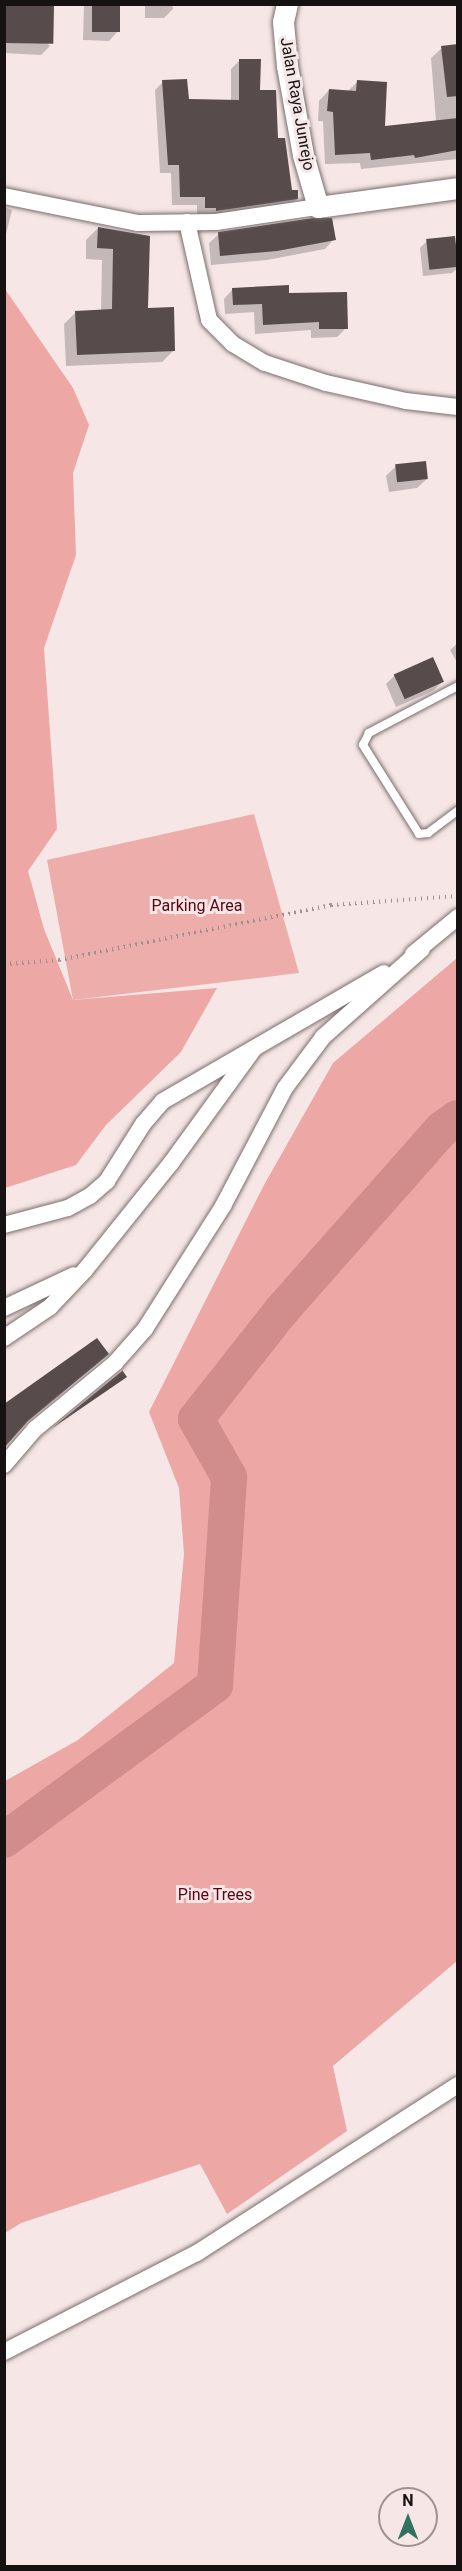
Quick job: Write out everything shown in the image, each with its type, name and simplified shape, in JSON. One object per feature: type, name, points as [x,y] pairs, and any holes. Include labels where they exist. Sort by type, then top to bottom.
[{"type":"street","name":"Jalan Raya Junrejo","points":[[287,4],[283,22],[287,66],[303,155],[318,207]]},
{"type":"street","points":[[4,196],[101,218],[138,223],[249,219],[458,188]]},
{"type":"street","points":[[187,222],[209,320],[233,344],[265,363],[326,382],[406,402],[458,407]]},
{"type":"street","points":[[4,1465],[35,1429],[115,1363],[145,1329],[223,1206],[285,1088],[323,1037],[458,917]]},
{"type":"street","points":[[4,1226],[68,1208],[90,1196],[107,1181],[143,1124],[163,1101],[258,1044],[317,1014],[422,949]]},
{"type":"street","points":[[4,1338],[50,1307],[85,1270],[171,1163],[258,1044]]},
{"type":"street","points":[[4,1308],[85,1270]]},
{"type":"street","points":[[4,2352],[197,2253],[458,2085]]},
{"type":"lane","points":[[458,686],[369,733],[363,745],[419,834],[428,833],[458,810]]},
{"type":"path","points":[[4,964],[59,960],[331,905],[458,896]]},
{"type":"green space","points":[[5,289],[73,388],[89,425],[73,473],[76,555],[44,648],[57,829],[28,871],[44,929],[73,1000],[217,988],[181,1052],[106,1125],[76,1165],[5,1188]]},
{"type":"green space","name":"Parking Area","points":[[254,814],[299,973],[73,1000],[47,860]]},
{"type":"green space","name":"Pine Trees","points":[[457,958],[457,1961],[333,2066],[347,2131],[227,2214],[200,2164],[21,2223],[5,2233],[5,1781],[78,1740],[174,1663],[184,1554],[179,1488],[149,1412],[264,1185],[333,1063]]},
{"type":"building","points":[[4,4],[54,5],[53,44],[4,43]]},
{"type":"building","points":[[92,4],[120,4],[120,32],[92,32]]},
{"type":"building","points":[[458,44],[458,96],[447,97],[441,46]]},
{"type":"building","points":[[239,59],[261,59],[260,90],[276,90],[278,138],[285,138],[292,190],[298,190],[298,199],[216,211],[216,208],[205,208],[205,197],[180,197],[179,165],[168,165],[162,80],[187,79],[189,99],[239,100]]},
{"type":"building","points":[[357,80],[387,82],[385,126],[458,118],[458,150],[415,158],[414,155],[371,160],[370,153],[335,155],[333,112],[327,111],[329,89],[356,91]]},
{"type":"building","points":[[313,218],[332,218],[336,240],[277,251],[220,256],[218,232]]},
{"type":"building","points":[[98,227],[150,236],[148,308],[174,307],[175,351],[77,355],[75,311],[112,309],[113,249],[97,248]]},
{"type":"building","points":[[455,236],[458,267],[429,270],[426,239]]},
{"type":"building","points":[[289,285],[289,293],[347,292],[348,329],[319,329],[319,322],[263,325],[262,304],[233,305],[232,288]]},
{"type":"building","points":[[426,461],[428,479],[397,482],[395,464]]},
{"type":"building","points":[[433,657],[444,682],[405,699],[394,674]]},
{"type":"building","points":[[97,1338],[109,1354],[28,1421],[4,1448],[4,1404]]},
{"type":"building","points":[[122,1371],[127,1377],[51,1429]]},
{"type":"waterway","points":[[4,1840],[215,1685],[229,1477],[196,1419],[281,1311],[442,1129],[458,1118]]}]
